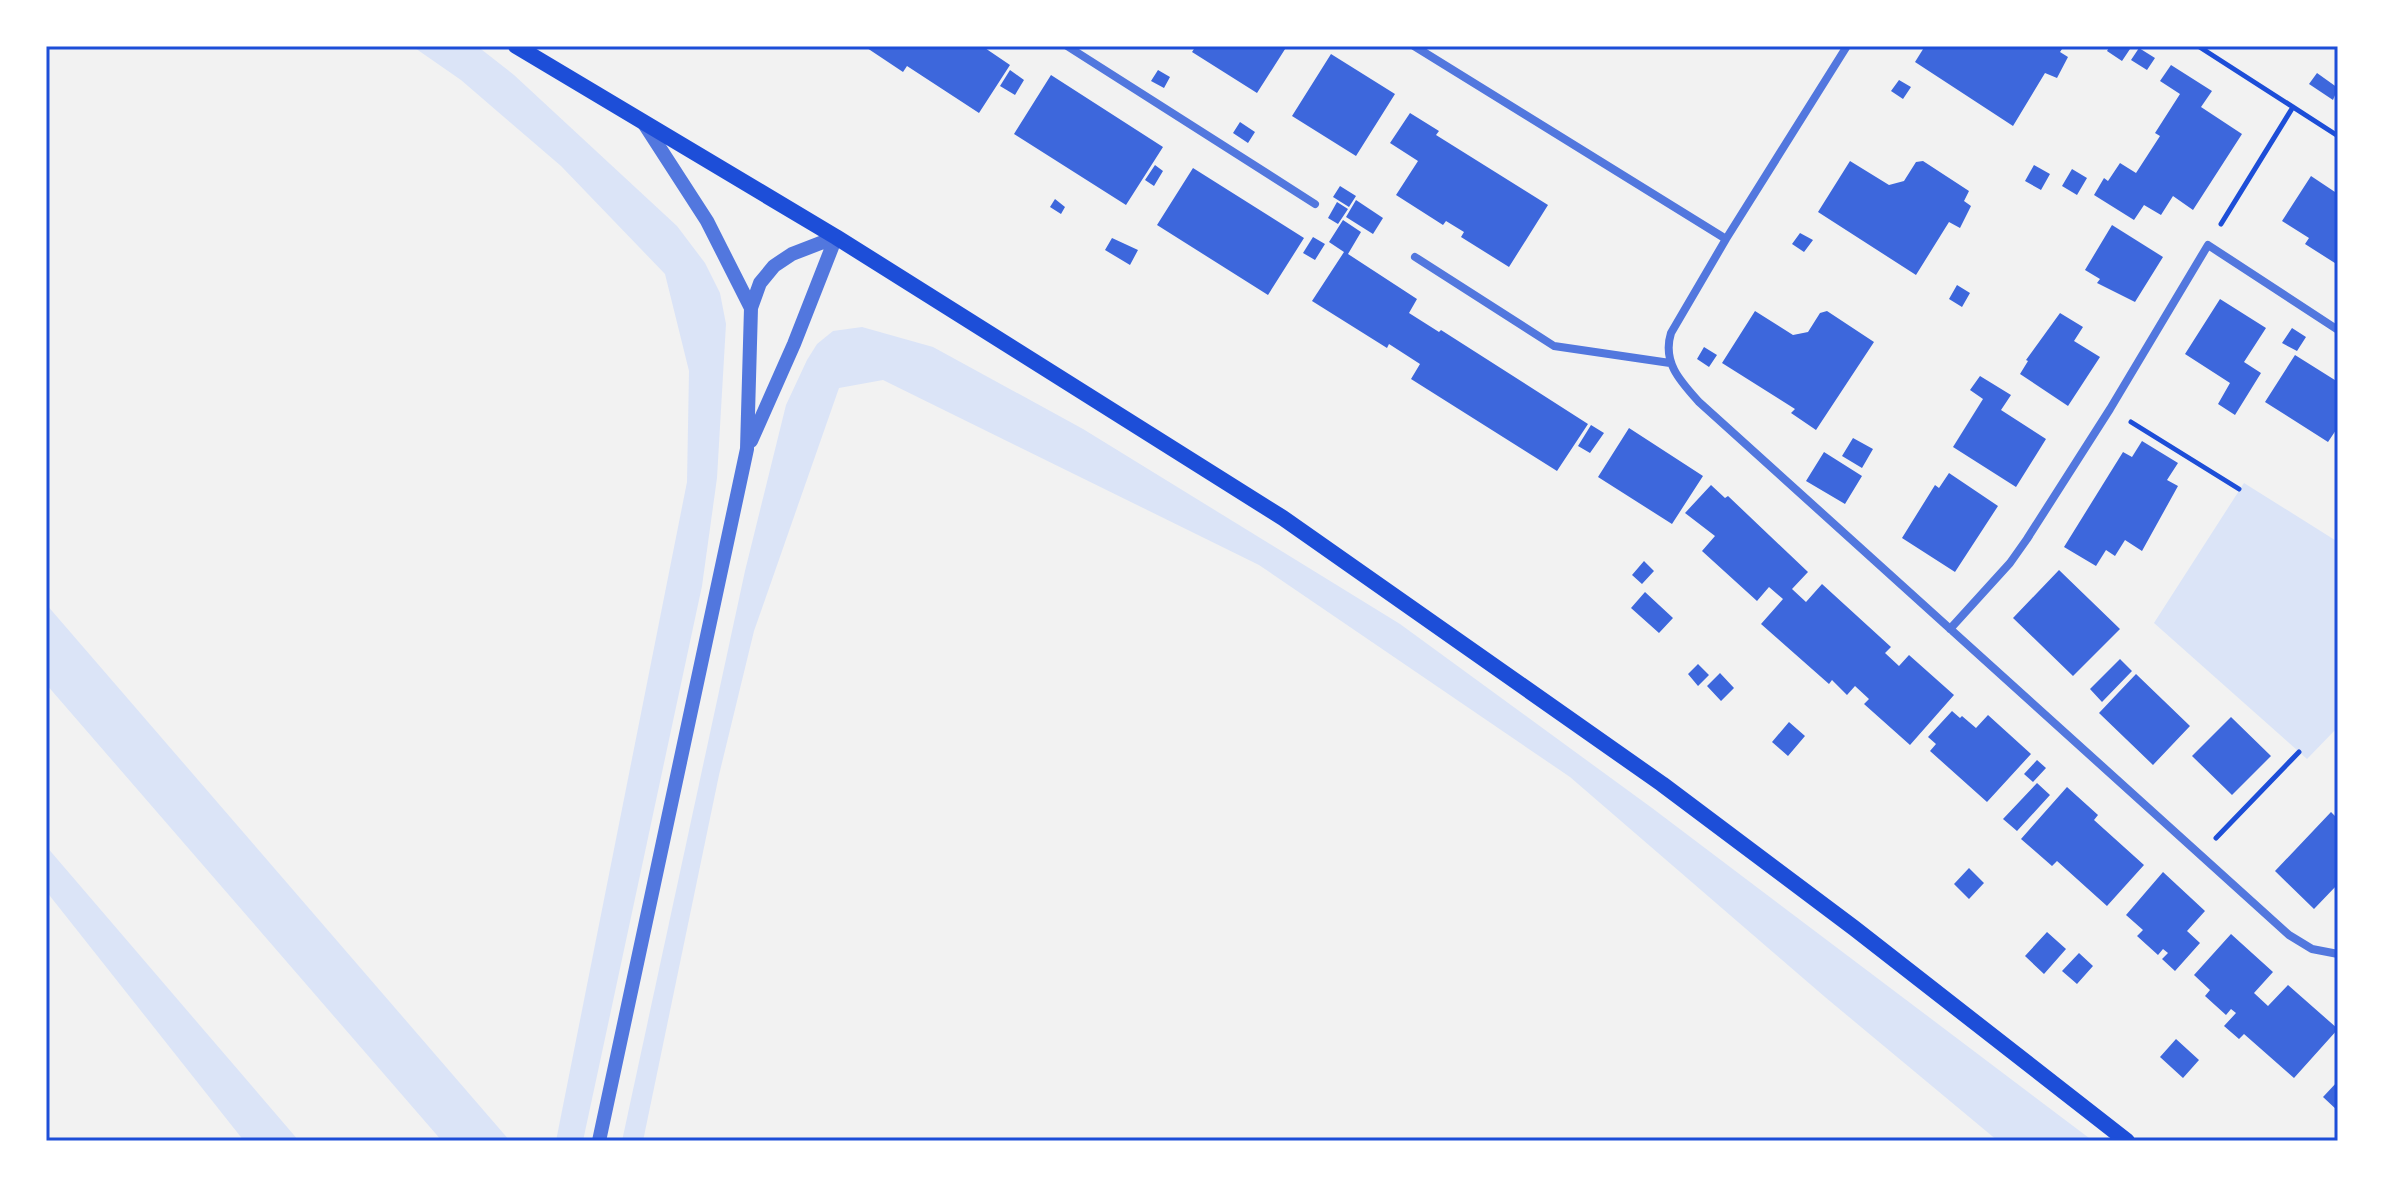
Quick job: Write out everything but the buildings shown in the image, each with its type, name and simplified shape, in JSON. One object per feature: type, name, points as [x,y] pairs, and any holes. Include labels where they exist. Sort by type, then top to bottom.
[{"type":"main road","points":[[516,46],[836,237],[1296,527],[1662,784],[1854,928],[2127,1141]]},
{"type":"street","points":[[1067,46],[1315,204]]},
{"type":"street","points":[[1414,46],[1726,239]]},
{"type":"street","points":[[1847,46],[1671,333],[1667,345],[1670,363],[1699,402],[2289,935],[2312,949],[2338,954]]},
{"type":"street","points":[[643,122],[707,221],[751,308]]},
{"type":"street","points":[[599,1141],[747,449],[751,308],[760,283],[774,266],[792,254],[836,237]]},
{"type":"street","points":[[747,449],[794,344],[836,237]]},
{"type":"street","points":[[1950,629],[2010,563],[2027,539],[2110,409],[2208,245],[2338,330]]},
{"type":"street","points":[[1415,257],[1554,346],[1670,363]]},
{"type":"path","points":[[2198,46],[2338,136]]},
{"type":"path","points":[[2208,245],[2293,107]]},
{"type":"path","points":[[2110,409],[2239,489]]},
{"type":"path","points":[[2200,855],[2299,752]]},
{"type":"shaded area","points":[[412,46],[477,46],[514,75],[677,226],[705,263],[720,293],[726,324],[717,478],[702,586],[583,1141],[556,1141],[687,482],[689,371],[665,274],[561,166],[461,80]]},
{"type":"shaded area","points":[[862,327],[933,347],[1083,429],[1400,624],[1652,808],[2093,1141],[1998,1141],[1570,777],[1259,565],[883,380],[839,388],[754,631],[719,775],[643,1141],[622,1141],[745,571],[786,405],[817,344],[833,331]]},
{"type":"shaded area","points":[[2244,483],[2338,542],[2338,727],[2307,759],[2154,623]]},
{"type":"shaded area","points":[[46,604],[510,1141],[442,1141],[46,684]]},
{"type":"shaded area","points":[[46,846],[299,1141],[244,1141],[46,891]]}]
